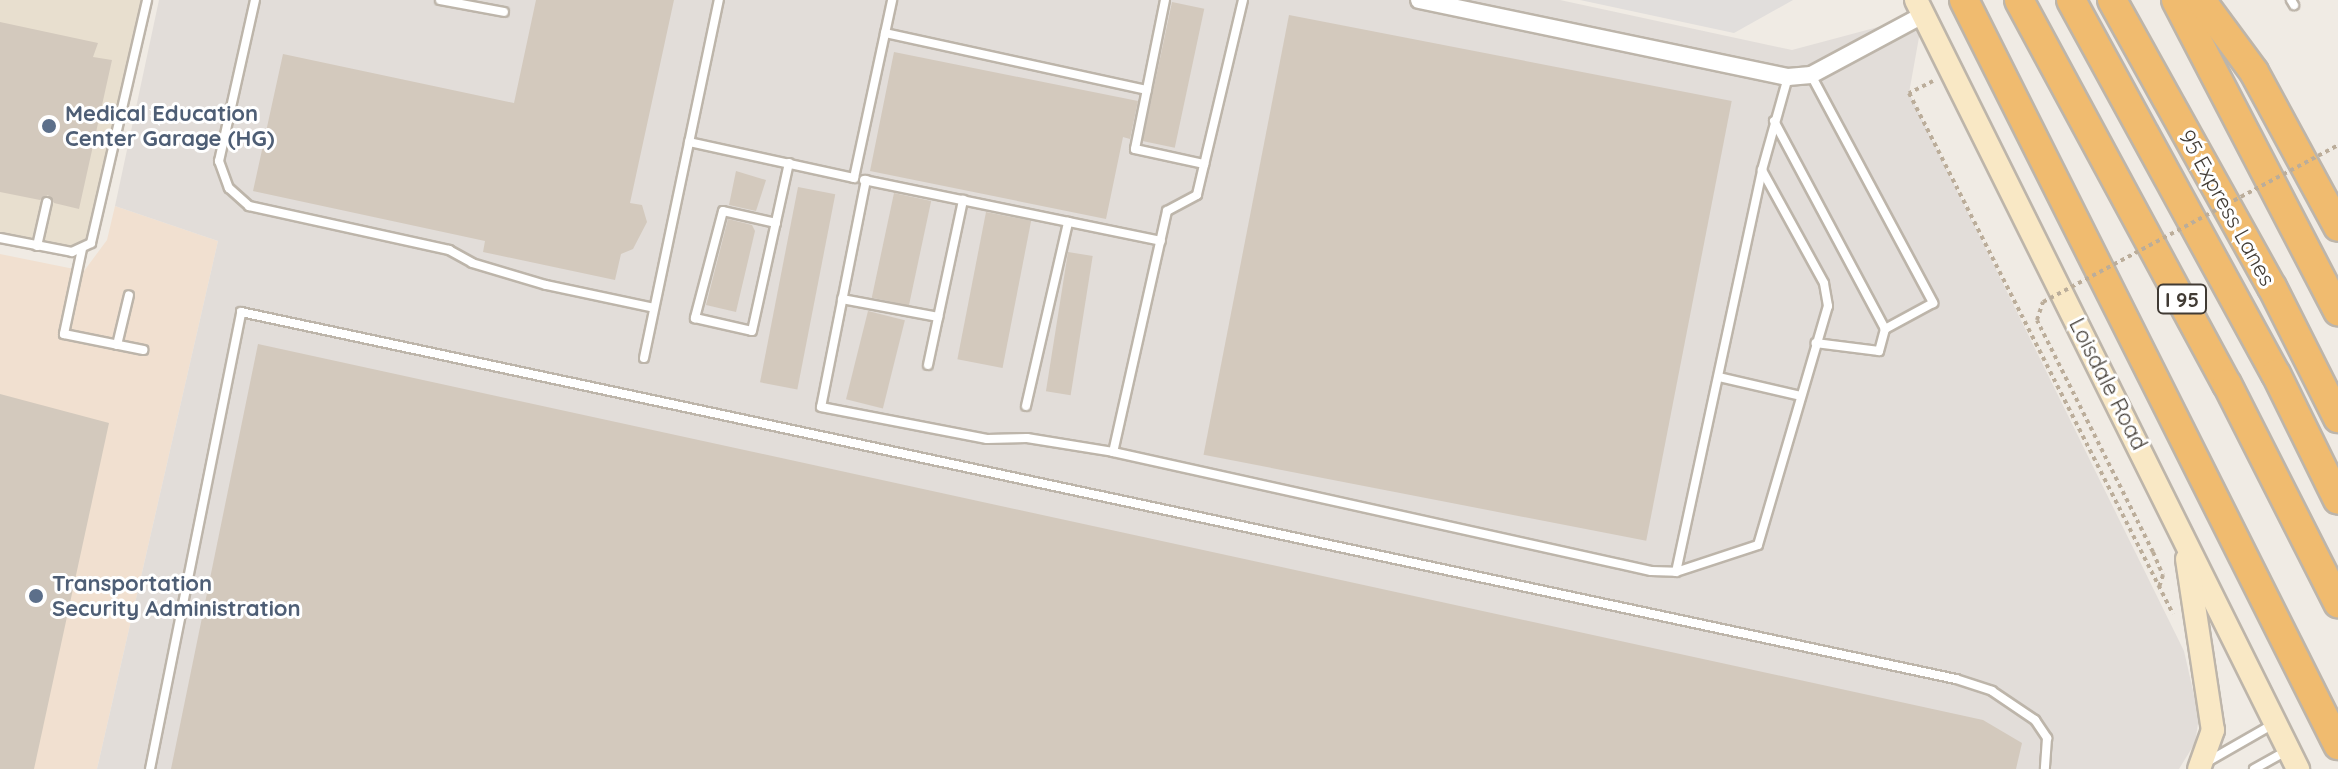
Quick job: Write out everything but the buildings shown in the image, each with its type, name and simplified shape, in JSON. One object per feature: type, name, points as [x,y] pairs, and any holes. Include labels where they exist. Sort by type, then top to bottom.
[{"type":"highway","points":[[1964,0],[2338,745]]},
{"type":"highway","name":"I 95","points":[[2019,0],[2227,384],[2338,603]]},
{"type":"highway","points":[[2071,0],[2276,374],[2338,500]]},
{"type":"highway","name":"95 Express Lanes","points":[[2112,0],[2272,287],[2338,418]]},
{"type":"highway","points":[[2176,0],[2338,311]]},
{"type":"highway","points":[[2201,0],[2254,72],[2338,227]]},
{"type":"main road","name":"Loisdale Road","points":[[1920,7],[2294,760]]},
{"type":"main road","points":[[2174,516],[2189,571],[2213,730],[2199,769]]},
{"type":"street","points":[[1419,0],[1788,77],[1811,75],[1920,7]]},
{"type":"lane","points":[[143,350],[64,334],[82,249],[98,229],[147,0]]},
{"type":"lane","points":[[255,0],[219,161],[229,188],[249,206],[449,250],[472,263],[546,285],[654,308]]},
{"type":"lane","points":[[440,0],[504,12]]},
{"type":"lane","points":[[644,358],[719,0]]},
{"type":"lane","points":[[854,178],[892,0]]},
{"type":"lane","points":[[1165,0],[1135,149],[1204,164]]},
{"type":"lane","points":[[1113,452],[1167,211],[1197,195],[1243,0]]},
{"type":"lane","points":[[885,33],[1147,90]]},
{"type":"lane","points":[[1811,75],[1933,303],[1885,329]]},
{"type":"lane","points":[[1676,572],[1762,170],[1788,77]]},
{"type":"lane","points":[[1774,120],[1885,329],[1879,351],[1816,343]]},
{"type":"lane","points":[[689,142],[1161,241]]},
{"type":"lane","points":[[776,223],[723,211],[695,318],[752,331],[776,223],[789,163]]},
{"type":"lane","points":[[866,180],[821,407],[987,439],[1027,438],[1113,452],[1676,572],[1758,545],[1828,306],[1824,283],[1762,170]]},
{"type":"lane","points":[[928,365],[963,200]]},
{"type":"lane","points":[[37,246],[47,202]]},
{"type":"lane","points":[[1026,406],[1068,222]]},
{"type":"lane","points":[[0,238],[37,246],[82,249]]},
{"type":"lane","points":[[117,345],[129,295]]},
{"type":"lane","points":[[842,299],[938,317]]},
{"type":"lane","points":[[150,769],[241,312],[1956,679],[1992,691],[2035,720],[2047,738],[2045,769]]},
{"type":"lane","points":[[1719,377],[1801,396]]},
{"type":"lane","points":[[2199,769],[2276,723]]},
{"type":"lane","points":[[2254,769],[2294,760]]},
{"type":"path","points":[[1952,71],[1909,93],[2159,587],[2163,575],[2153,552],[2037,320],[2043,302],[2338,145]]},
{"type":"shaded area","points":[[0,0],[147,0],[98,229],[82,249],[0,239]]},
{"type":"shaded area","points":[[159,0],[1560,0],[1792,50],[1923,15],[1909,93],[2184,651],[2199,717],[2195,743],[2179,769],[97,769],[218,241],[115,206]]},
{"type":"shaded area","points":[[1580,0],[1793,0],[1734,33]]},
{"type":"shaded area","points":[[115,206],[218,241],[97,769],[0,769],[0,254],[84,271],[107,240]]},
{"type":"place","name":"Medical Education Center Garage (HG)","points":[[49,126]]},
{"type":"place","name":"Transportation Security Administration","points":[[36,596]]}]
